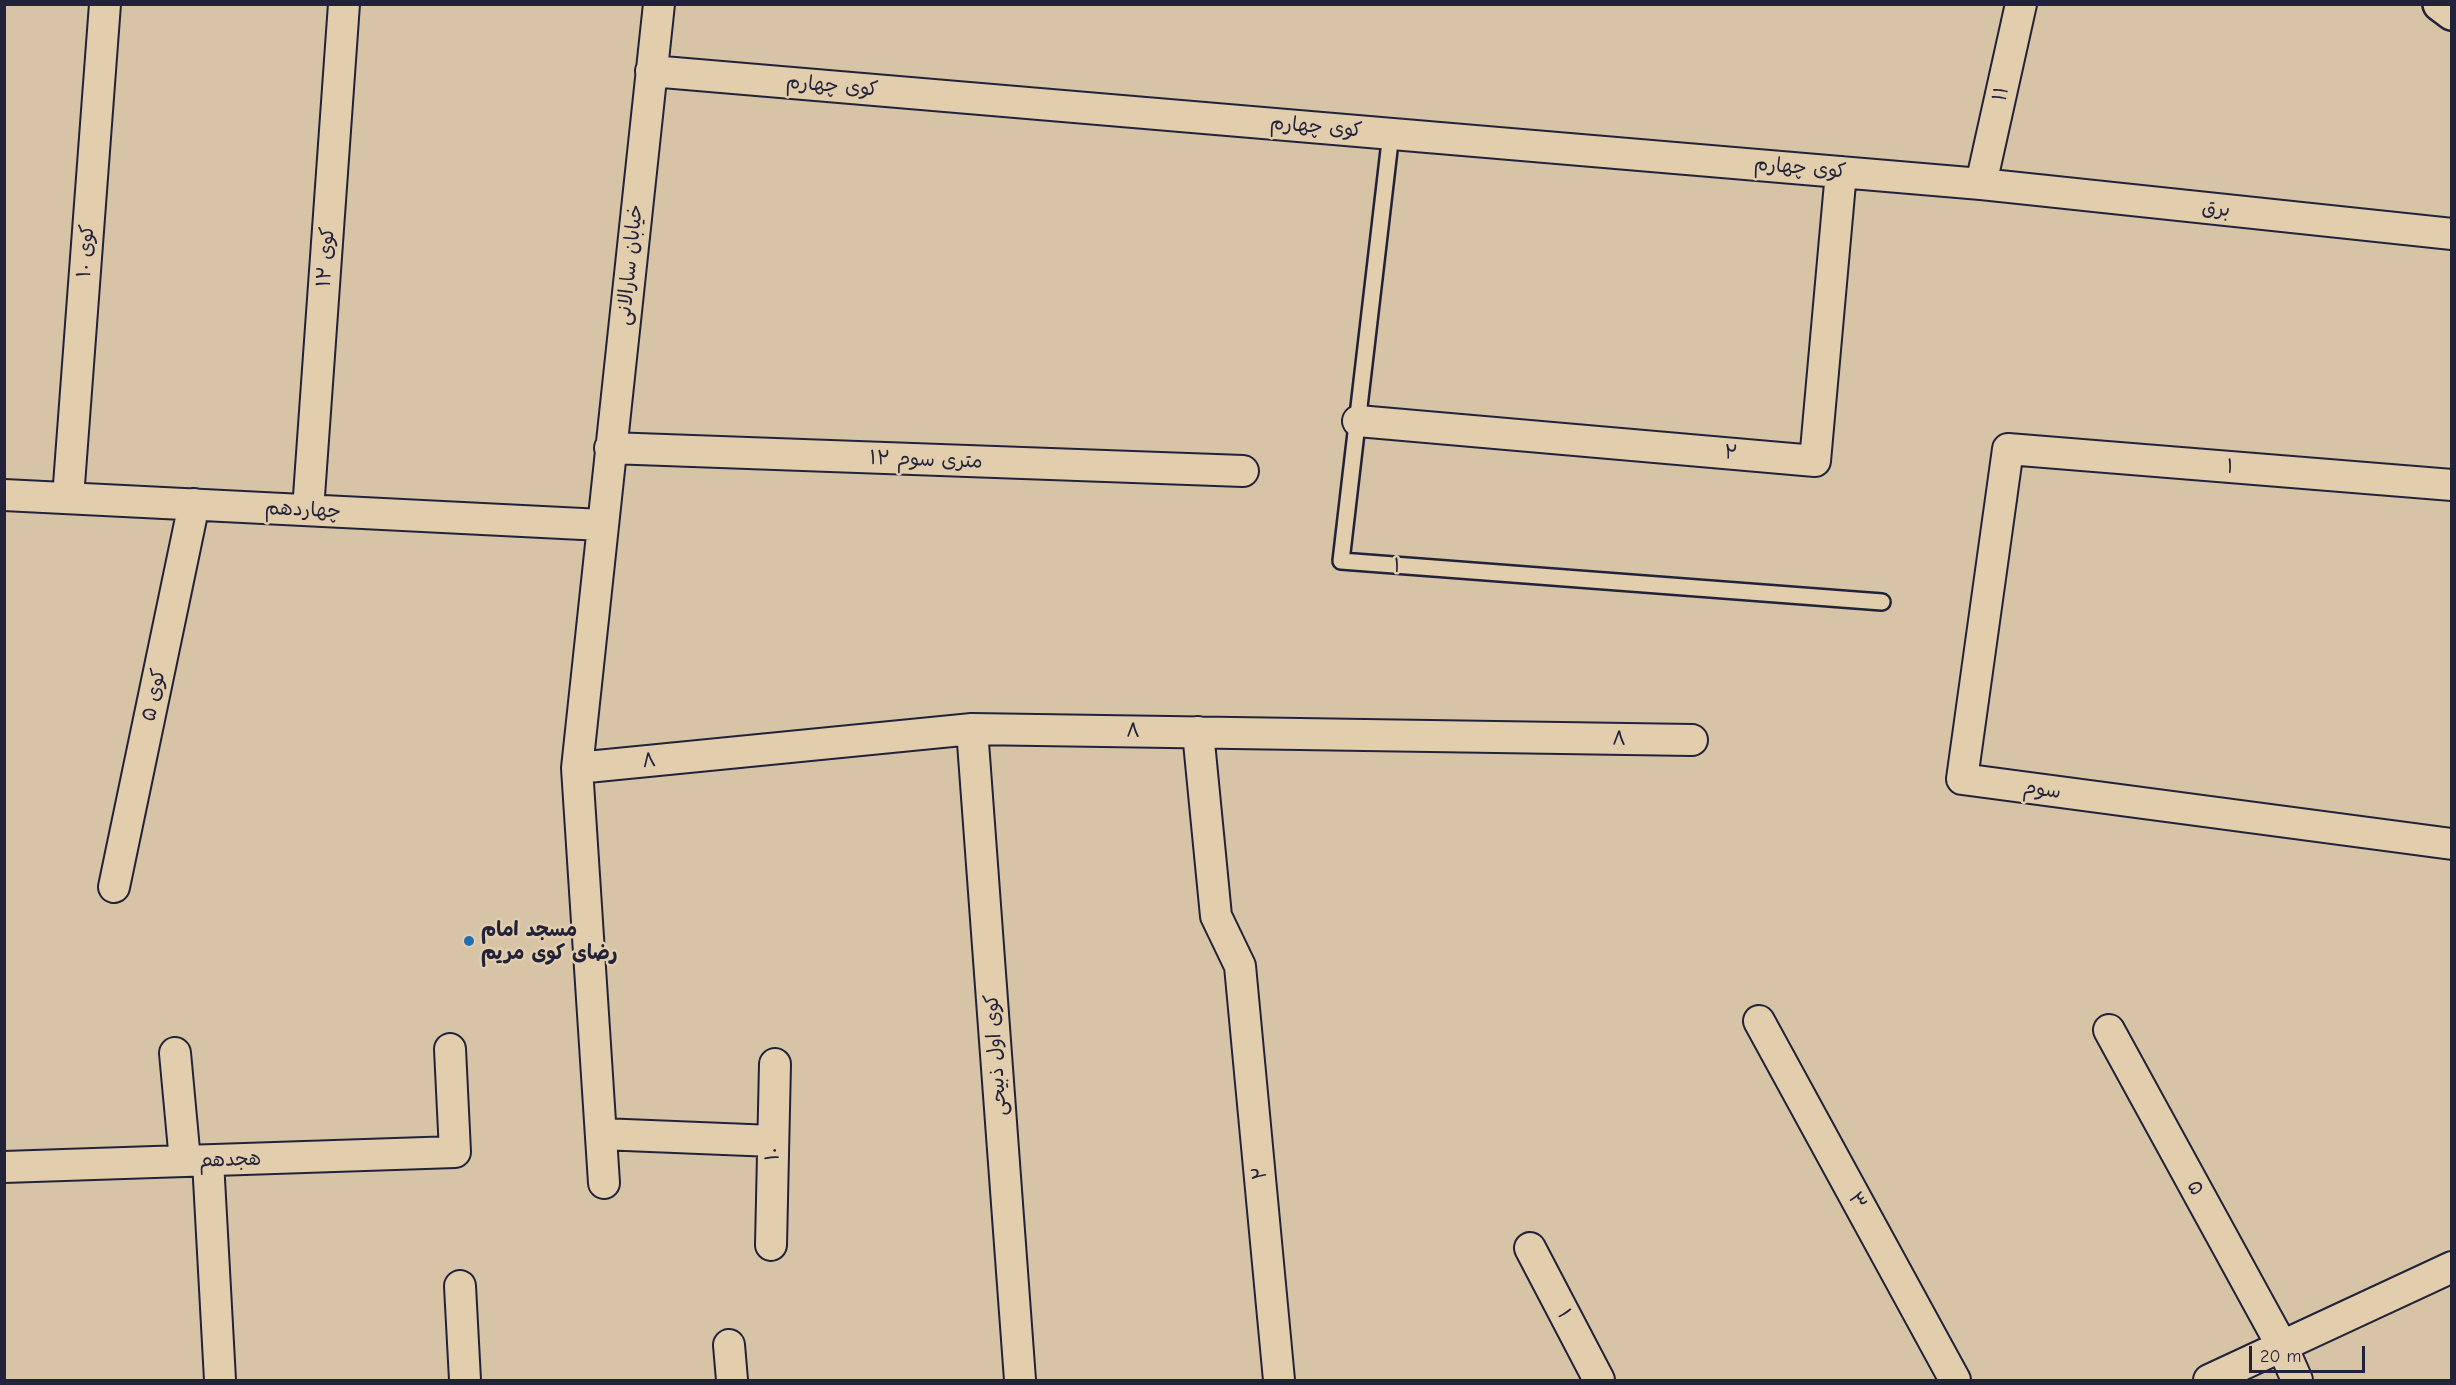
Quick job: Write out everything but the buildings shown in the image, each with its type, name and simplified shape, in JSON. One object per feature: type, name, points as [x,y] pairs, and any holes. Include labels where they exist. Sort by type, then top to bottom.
[{"type":"street","name":"کوی ۱۰","points":[[68,498],[105,4]]},
{"type":"street","name":"کوی ۱۲","points":[[308,510],[344,4]]},
{"type":"street","name":"خیابان سارالانی","points":[[604,1183],[577,768],[659,4]]},
{"type":"street","name":"۱۱","points":[[1981,184],[2021,4]]},
{"type":"street","points":[[2440,4],[2451,13]]},
{"type":"street","name":"کوی چهارم","points":[[651,71],[1981,184]]},
{"type":"street","name":"۲","points":[[1358,421],[1815,461],[1841,172]]},
{"type":"street","name":"برق","points":[[1981,184],[2451,234]]},
{"type":"street","name":"۱۲ متری سوم","points":[[610,448],[1243,471]]},
{"type":"street","name":"۱","points":[[2008,450],[2451,485]]},
{"type":"street","name":"سوم","points":[[2008,450],[1962,779],[2451,844]]},
{"type":"street","name":"چهاردهم","points":[[4,495],[602,525]]},
{"type":"street","name":"کوی ۵","points":[[114,887],[194,504]]},
{"type":"street","name":"۸","points":[[577,768],[972,729],[1692,740]]},
{"type":"street","name":"کوی اول ذبیحی","points":[[972,729],[1020,1380]]},
{"type":"street","name":"۲","points":[[1198,732],[1216,916],[1240,966],[1279,1380]]},
{"type":"street","name":"۳","points":[[1759,1021],[1954,1380]]},
{"type":"street","name":"۵","points":[[2109,1030],[2282,1346],[2297,1380]]},
{"type":"street","name":"هجدهم","points":[[4,1167],[455,1152],[450,1049]]},
{"type":"street","points":[[175,1053],[196,1161],[220,1380]]},
{"type":"street","name":"۱۰","points":[[771,1245],[775,1064]]},
{"type":"street","points":[[601,1134],[773,1141]]},
{"type":"street","name":"۱","points":[[1530,1248],[1599,1380]]},
{"type":"street","points":[[2209,1380],[2451,1267]]},
{"type":"street","points":[[460,1286],[465,1380]]},
{"type":"street","points":[[729,1345],[732,1380]]},
{"type":"lane","name":"۱","points":[[1391,133],[1341,561],[1882,602]]},
{"type":"place","name":"مسجد امام رضای کوی مریم","points":[[469,941]]}]
